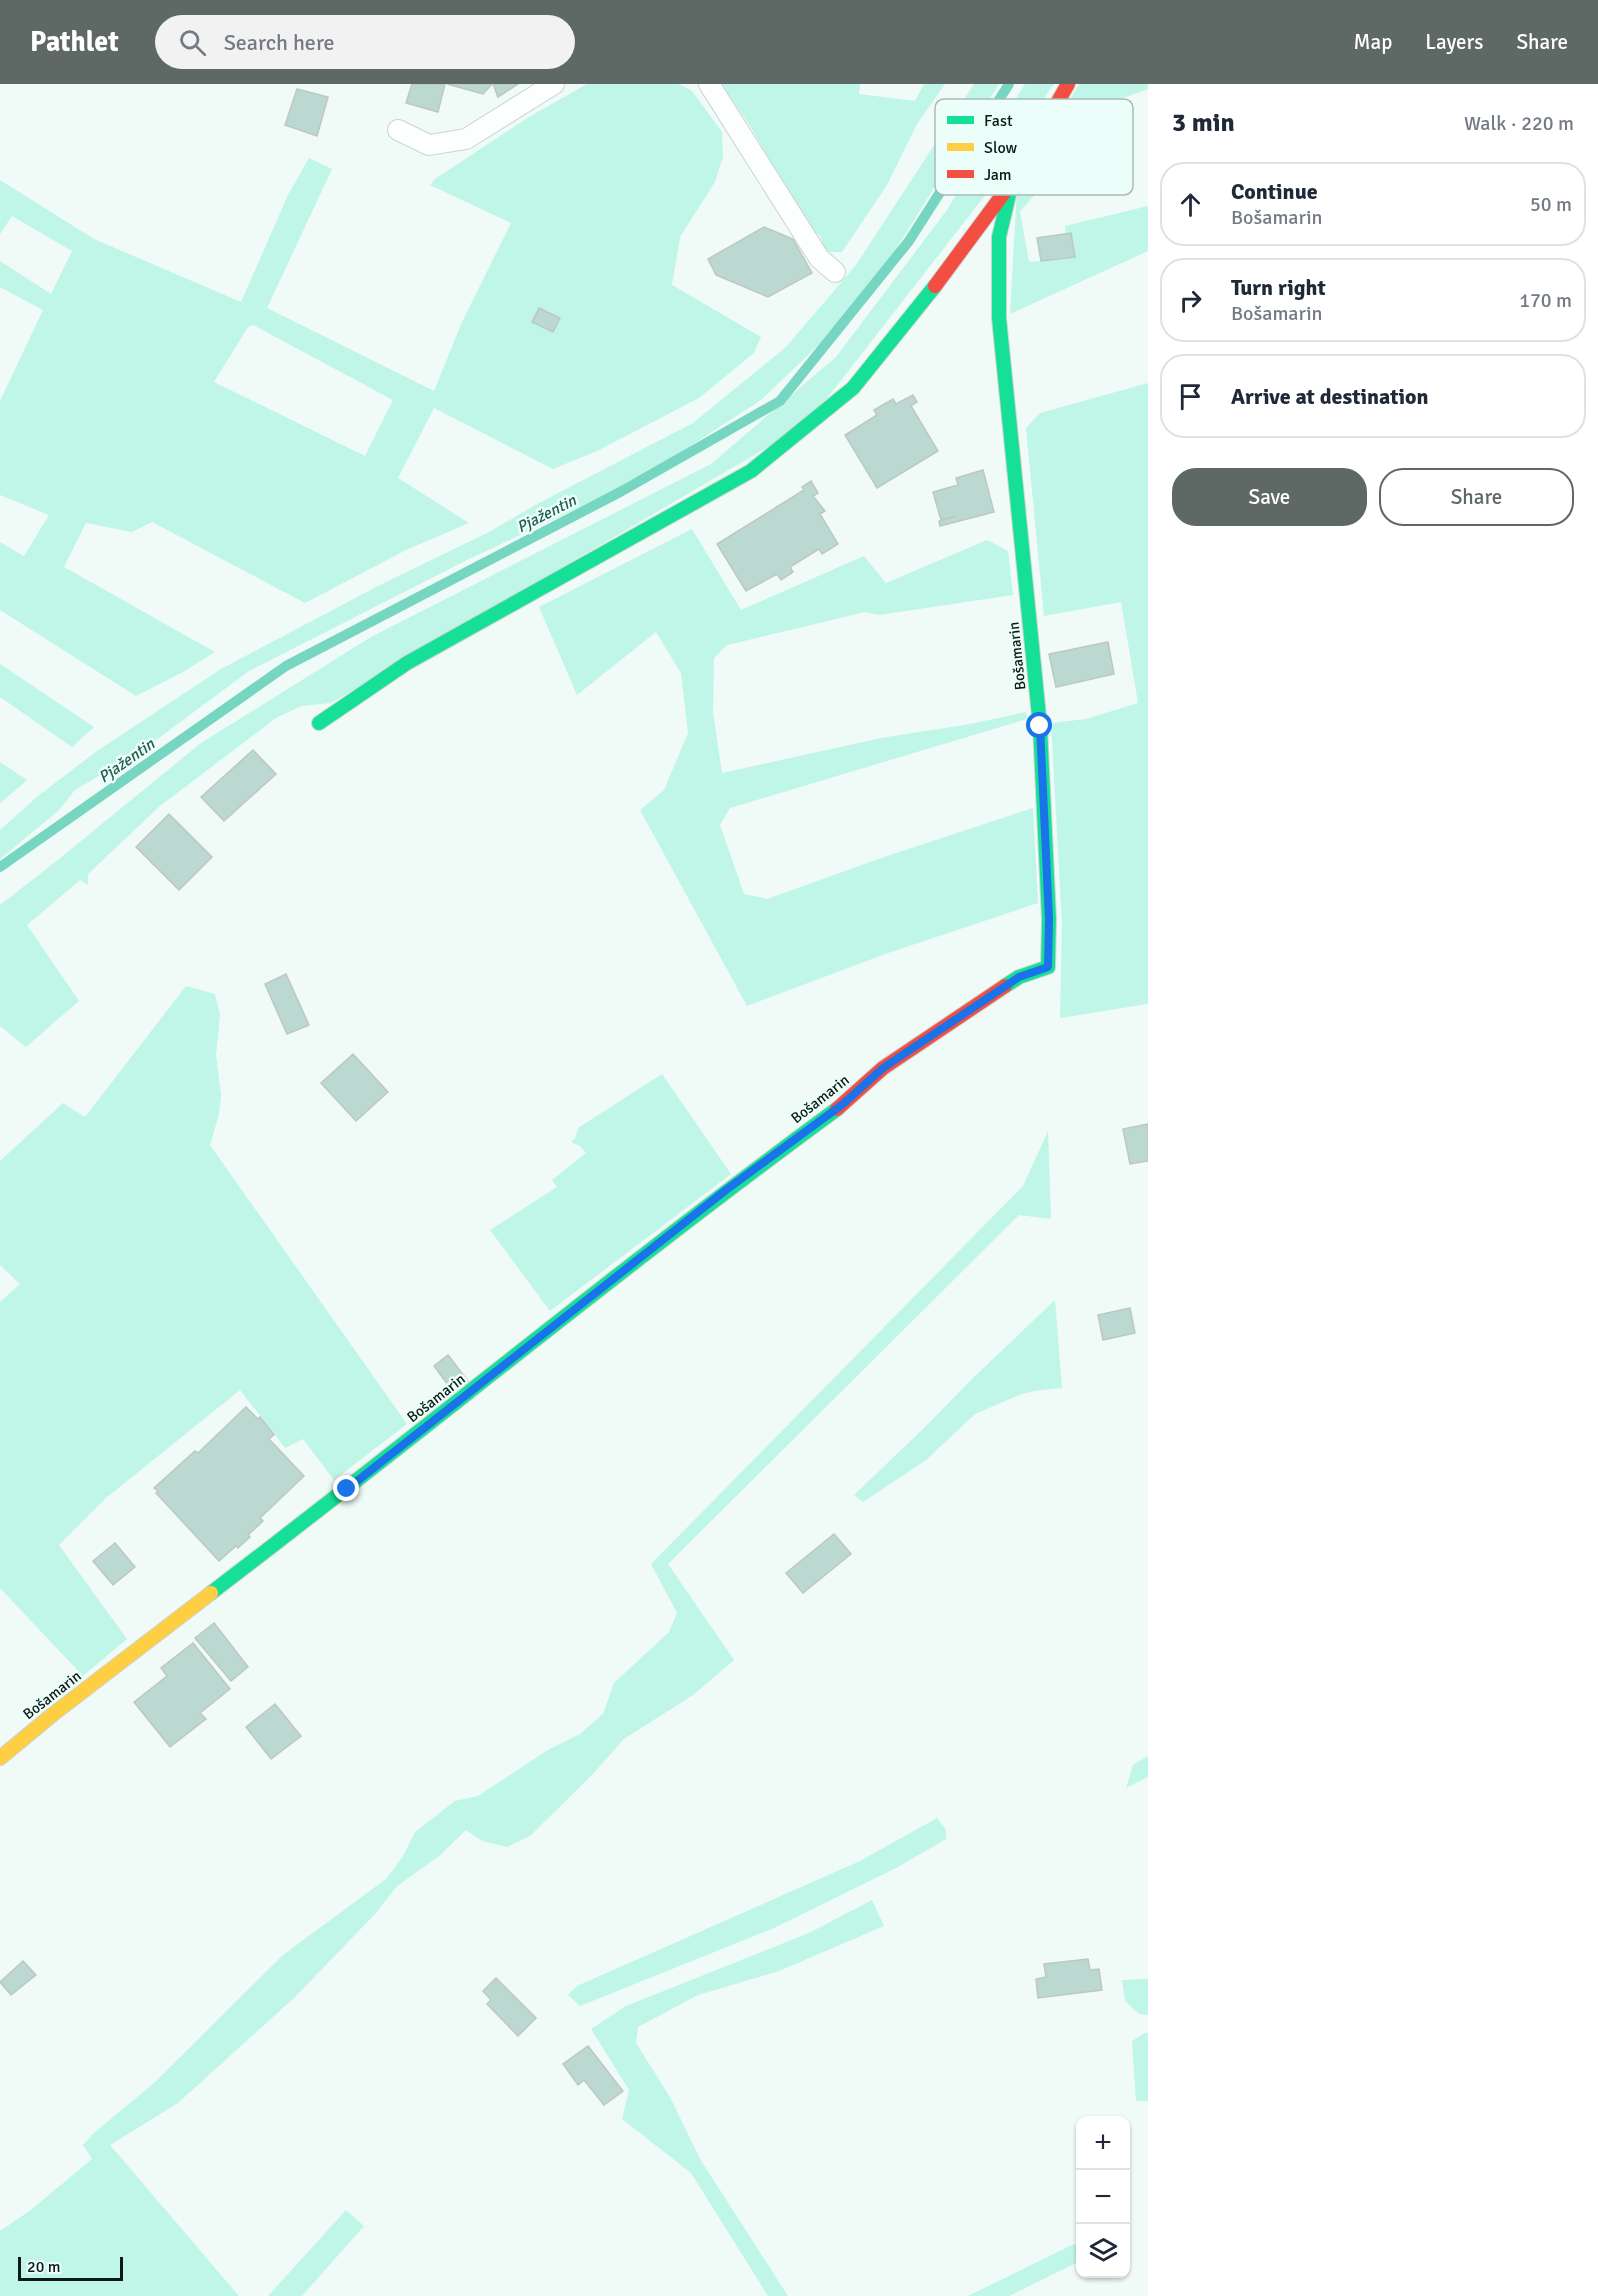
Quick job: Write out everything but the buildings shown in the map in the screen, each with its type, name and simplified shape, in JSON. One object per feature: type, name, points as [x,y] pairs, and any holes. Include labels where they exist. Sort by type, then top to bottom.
[{"type":"street","points":[[1060,99],[1068,84]]},
{"type":"street","points":[[319,723],[407,663],[751,471],[853,388],[921,304],[1003,195]]},
{"type":"street","name":"Bošamarin","points":[[0,1758],[51,1715],[347,1489],[726,1190],[843,1104],[883,1068],[1019,977],[1048,967],[1049,919],[1040,726],[999,318],[999,237],[1009,195]]},
{"type":"lane","points":[[398,130],[429,145],[466,139],[554,84]]},
{"type":"lane","points":[[709,84],[819,258],[835,272]]},
{"type":"green space","points":[[587,84],[679,84],[692,91],[722,132],[723,157],[715,182],[680,237],[672,285],[761,337],[754,353],[699,398],[597,451],[553,469],[434,408],[398,478],[469,523],[406,550],[305,603],[152,522],[132,532],[86,523],[64,567],[215,652],[183,672],[136,696],[0,610],[0,542],[24,556],[49,515],[0,495],[0,401],[43,310],[0,287],[0,261],[51,294],[72,251],[12,216],[0,234],[0,180],[94,239],[241,302],[288,195],[309,158],[332,169],[267,308],[434,391],[462,322],[511,223],[430,185],[435,179],[529,117]],"holes":[[[253,325],[393,400],[365,456],[214,382],[248,327]]]},
{"type":"green space","points":[[721,84],[860,84],[859,94],[915,101],[924,84],[945,84],[917,124],[887,185],[842,252],[827,252],[820,236],[813,230],[750,126]]},
{"type":"green space","points":[[974,84],[999,84],[990,99],[964,99]]},
{"type":"green space","points":[[1025,84],[1054,84],[1043,99],[1016,99]]},
{"type":"green space","points":[[1079,84],[1148,84],[1148,89],[1121,99],[1070,99]]},
{"type":"green space","points":[[935,144],[935,186],[874,284],[829,335],[761,400],[641,478],[467,560],[249,671],[140,752],[75,790],[58,811],[0,859],[0,830],[38,796],[97,751],[221,669],[380,585],[489,532],[537,504],[693,423],[786,347],[856,265]]},
{"type":"green space","points":[[956,195],[985,195],[807,424],[331,703],[301,706],[276,718],[160,806],[88,874],[88,885],[80,880],[27,925],[79,1001],[26,1047],[0,1026],[0,905],[201,743],[371,637],[711,464],[836,357]]},
{"type":"green space","points":[[1017,195],[1035,195],[1020,211],[1029,262],[1067,259],[1065,226],[1148,206],[1148,251],[1010,314]]},
{"type":"green space","points":[[1148,383],[1148,1004],[1060,1018],[1062,924],[1051,723],[1086,719],[1138,703],[1121,602],[1044,616],[1026,428],[1040,413]]},
{"type":"green space","points":[[692,529],[741,610],[864,556],[886,583],[987,540],[1008,551],[1013,595],[879,615],[865,612],[727,645],[714,658],[713,712],[722,773],[881,738],[970,724],[1026,712],[1027,719],[730,808],[720,825],[744,894],[767,899],[887,856],[1033,808],[1038,903],[888,953],[747,1006],[640,810],[664,790],[688,733],[681,673],[656,632],[577,695],[539,607]]},
{"type":"green space","points":[[0,664],[94,727],[72,747],[0,697]]},
{"type":"green space","points":[[0,762],[27,780],[0,803]]},
{"type":"green space","points":[[186,986],[215,994],[220,1015],[216,1055],[221,1095],[219,1114],[210,1145],[407,1424],[334,1480],[303,1439],[285,1448],[240,1390],[106,1498],[59,1545],[127,1639],[83,1676],[0,1588],[0,1302],[20,1284],[0,1265],[0,1161],[63,1103],[85,1117]]},
{"type":"green space","points":[[662,1074],[731,1174],[550,1311],[490,1230],[557,1187],[552,1180],[586,1153],[580,1146],[571,1142],[575,1139],[578,1128]]},
{"type":"green space","points":[[1048,1131],[1051,1219],[1019,1215],[668,1564],[734,1660],[693,1695],[624,1739],[591,1776],[530,1836],[507,1847],[482,1841],[466,1830],[438,1857],[397,1886],[375,1914],[295,1997],[178,2103],[110,2145],[239,2296],[0,2296],[0,2231],[31,2210],[92,2159],[83,2145],[94,2133],[154,2083],[283,1955],[386,1879],[402,1858],[415,1832],[455,1801],[478,1796],[548,1750],[580,1734],[603,1714],[614,1683],[669,1632],[677,1613],[651,1564],[1023,1186]]},
{"type":"green space","points":[[1055,1300],[1062,1388],[1019,1395],[975,1414],[926,1460],[863,1502],[854,1495],[974,1377]]},
{"type":"green space","points":[[1148,1756],[1148,1777],[1126,1788],[1133,1765]]},
{"type":"green space","points":[[937,1818],[946,1830],[946,1839],[898,1867],[774,1928],[580,2006],[568,1995],[577,1986],[860,1861]]},
{"type":"green space","points":[[872,1900],[884,1926],[779,1971],[698,1995],[638,2027],[636,2043],[670,2097],[700,2159],[788,2296],[768,2296],[691,2173],[622,2119],[629,2090],[591,2029],[626,2006],[809,1933]]},
{"type":"green space","points":[[1148,1979],[1148,2015],[1139,2014],[1125,2001],[1122,1980]]},
{"type":"green space","points":[[1148,2033],[1148,2101],[1136,2101],[1132,2041]]},
{"type":"green space","points":[[346,2210],[364,2226],[302,2296],[268,2296]]},
{"type":"green space","points":[[1074,2244],[1076,2245],[1076,2263],[1009,2296],[968,2296]]},
{"type":"waterway","name":"Pjažentin","points":[[999,99],[1009,84]]},
{"type":"waterway","name":"Pjažentin","points":[[0,867],[286,666],[622,491],[780,401],[909,241],[938,195]]},
{"type":"traffic: fast","points":[[1005,986],[1019,977],[1048,967],[1049,919],[1040,726],[999,318],[999,237],[1009,195]]},
{"type":"traffic: fast","points":[[319,723],[407,663],[751,471],[853,388],[935,286]]},
{"type":"traffic: fast","points":[[211,1593],[679,1228],[837,1109]]},
{"type":"traffic: slow","points":[[0,1758],[52,1715],[211,1593]]},
{"type":"traffic: jam","points":[[1059,99],[1068,84]]},
{"type":"traffic: jam","points":[[935,286],[1002,195]]},
{"type":"traffic: jam","points":[[837,1109],[883,1068],[1005,986]]},
{"type":"route","points":[[347,1489],[726,1190],[843,1104],[883,1068],[1019,977],[1048,967],[1049,919],[1040,726]]}]
